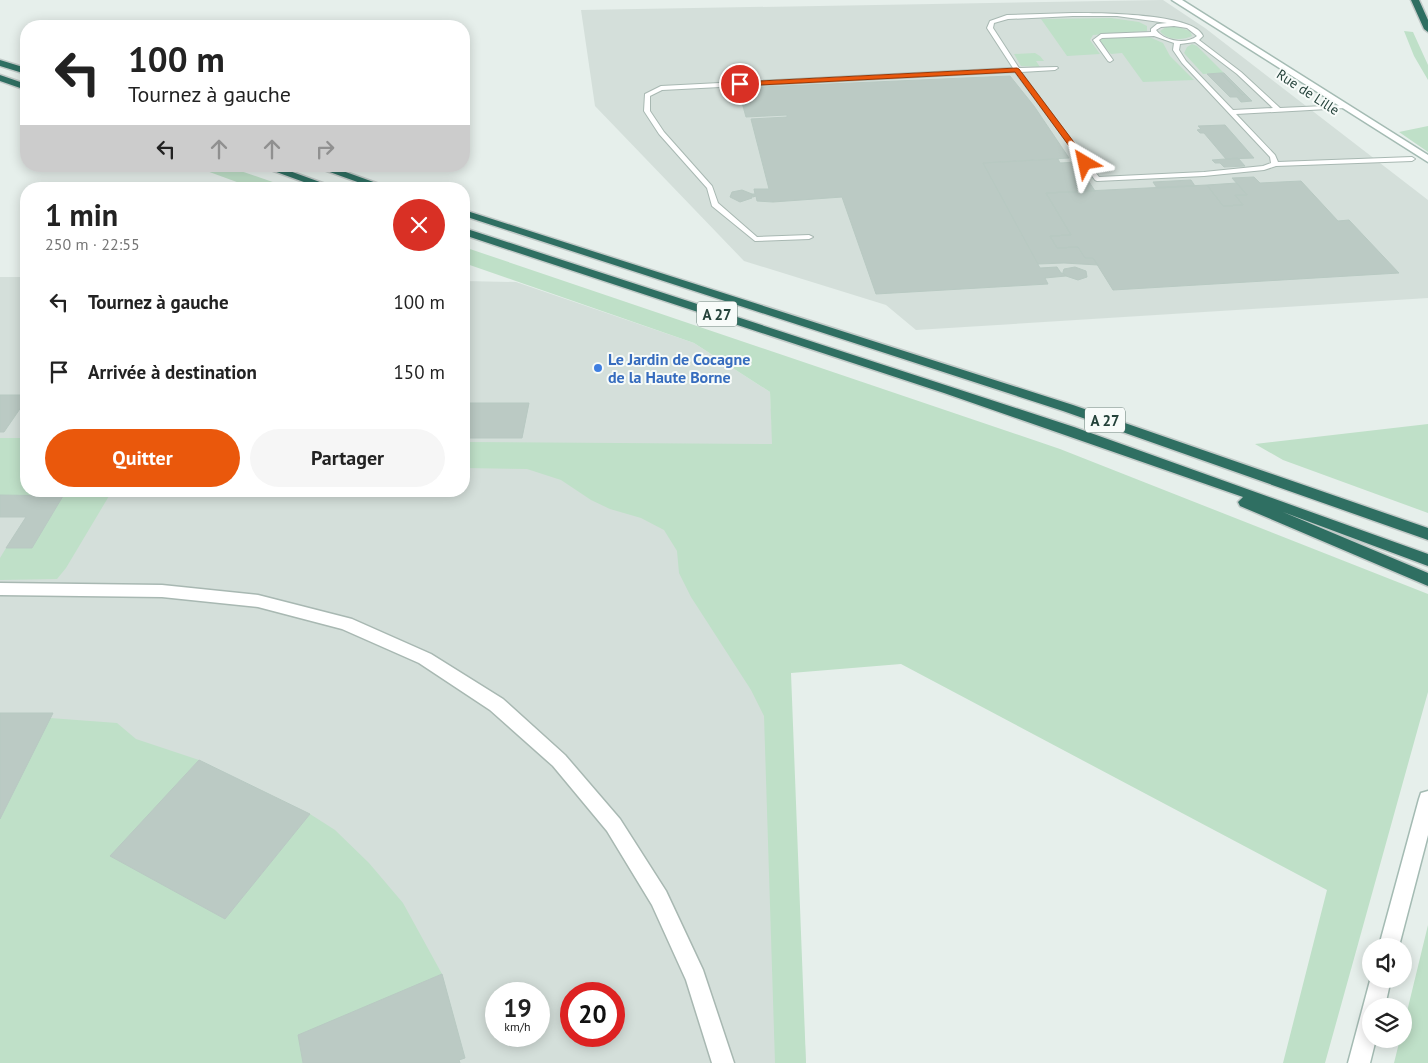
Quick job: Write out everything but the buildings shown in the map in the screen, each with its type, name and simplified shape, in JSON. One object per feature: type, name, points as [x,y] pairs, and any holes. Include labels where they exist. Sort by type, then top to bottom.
[{"type":"highway","points":[[1415,0],[1428,29]]},
{"type":"highway","points":[[0,63],[20,70]]},
{"type":"highway","points":[[0,78],[20,85]]},
{"type":"highway","points":[[283,172],[313,182]]},
{"type":"highway","points":[[336,172],[367,182]]},
{"type":"highway","name":"A 27","points":[[470,215],[1056,403],[1428,534]]},
{"type":"highway","name":"A 27","points":[[470,233],[1190,472],[1428,560]]},
{"type":"highway","points":[[970,398],[1269,512],[1428,580]]},
{"type":"main road","name":"Rue de Lille","points":[[1176,0],[1331,107],[1412,159],[1427,164]]},
{"type":"main road","name":"Rue de Lille","points":[[1191,10],[1344,106],[1427,164]]},
{"type":"main road","points":[[0,589],[184,592],[284,606],[324,616],[383,637],[430,660],[477,689],[514,717],[550,750],[602,809],[629,848],[661,903],[688,961],[706,1008],[723,1063]]},
{"type":"main road","points":[[1391,938],[1428,799]]},
{"type":"main road","points":[[1359,1063],[1363,1048]]},
{"type":"lane","points":[[1099,15],[1127,18],[1157,26],[1166,24],[1182,25]]},
{"type":"lane","points":[[1110,60],[1096,40],[1101,36],[1155,34],[1163,39],[1177,42],[1196,40],[1200,36],[1199,33],[1182,25],[1143,16],[1099,15],[1008,18],[992,22],[990,28],[1017,70],[1097,178],[1204,174],[1264,168],[1275,164],[1412,159]]},
{"type":"lane","points":[[1155,34],[1153,30],[1157,26]]},
{"type":"lane","points":[[1196,40],[1239,73],[1279,110]]},
{"type":"lane","points":[[1177,42],[1176,50],[1184,62],[1273,156],[1275,164]]},
{"type":"lane","points":[[809,237],[755,239],[715,204],[710,187],[661,133],[647,111],[647,95],[661,88],[1055,68]]},
{"type":"lane","points":[[1232,112],[1344,106]]},
{"type":"shaded area","points":[[1163,0],[1205,28],[1428,200],[1428,298],[916,330],[886,305],[744,261],[595,106],[581,10]]},
{"type":"shaded area","points":[[0,277],[20,277],[20,497],[470,497],[470,281],[516,282],[694,343],[770,392],[806,1063],[0,1063]]},
{"type":"green space","points":[[1111,18],[1139,22],[1147,26],[1147,31],[1093,35],[1090,40],[1100,54],[1067,56],[1041,19]]},
{"type":"green space","points":[[1166,27],[1178,27],[1190,31],[1192,36],[1179,39],[1170,38],[1160,31]]},
{"type":"green space","points":[[1404,31],[1413,32],[1428,65],[1428,80],[1414,56]]},
{"type":"green space","points":[[1147,36],[1163,43],[1170,56],[1194,80],[1143,82],[1122,53],[1111,54],[1099,41],[1103,38]]},
{"type":"green space","points":[[1192,44],[1197,46],[1224,73],[1203,74],[1184,53],[1187,47]]},
{"type":"green space","points":[[1035,53],[1044,61],[1036,61],[1040,67],[1021,66],[1014,54]]},
{"type":"green space","points":[[1428,126],[1428,152],[1399,132]]},
{"type":"green space","points":[[209,172],[243,172],[273,182],[237,182]]},
{"type":"green space","points":[[470,249],[1060,449],[1428,594],[1428,692],[1325,1063],[1283,1063],[1327,890],[901,664],[791,673],[806,1063],[775,1063],[764,716],[751,690],[691,597],[679,573],[677,551],[664,530],[641,518],[610,509],[591,500],[561,480],[527,469],[470,468],[470,442],[772,444],[770,392],[694,343],[470,265]]},
{"type":"green space","points":[[1428,424],[1428,513],[1283,460],[1255,444]]},
{"type":"green space","points":[[0,438],[20,438],[20,495],[0,495]]},
{"type":"green space","points":[[62,497],[108,497],[66,568],[57,579],[0,580],[0,558],[6,548],[32,548]]},
{"type":"green space","points":[[50,718],[117,723],[136,739],[199,760],[111,856],[225,919],[310,814],[335,830],[369,863],[403,903],[442,974],[299,1036],[303,1063],[0,1063],[0,819]]},
{"type":"green space","points":[[1428,925],[1428,1063],[1394,1063],[1398,1048],[1412,1048],[1412,998],[1410,998]]},
{"type":"place","name":"Le Jardin de Cocagne de la Haute Borne","points":[[598,368]]},
{"type":"route","points":[[740,84],[1017,70],[1085,163]]}]
